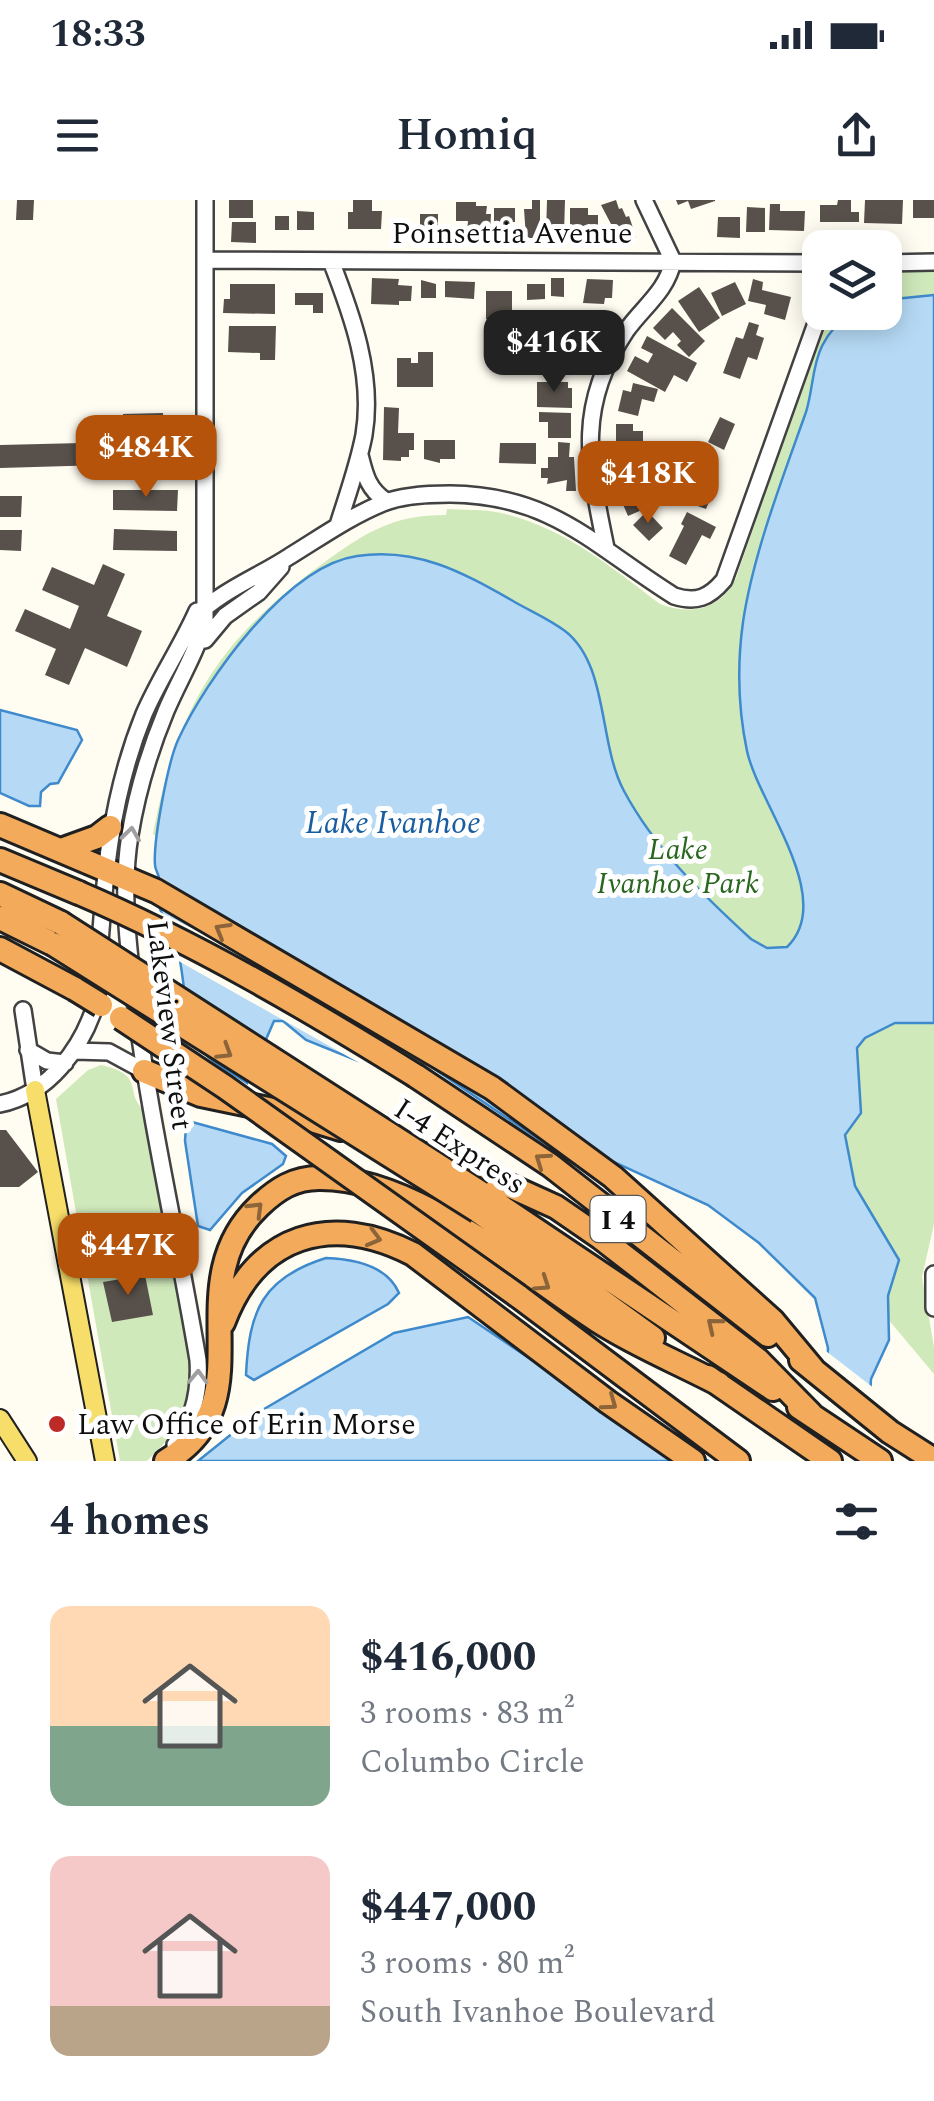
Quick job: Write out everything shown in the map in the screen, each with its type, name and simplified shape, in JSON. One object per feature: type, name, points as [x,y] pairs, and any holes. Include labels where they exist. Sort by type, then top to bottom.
[{"type":"highway","points":[[0,825],[156,891],[492,1088],[613,1178],[773,1322],[813,1369]]},
{"type":"highway","points":[[61,850],[90,840],[110,827]]},
{"type":"highway","name":"I 4","points":[[0,860],[148,924],[310,1011],[416,1076],[550,1166],[890,1432],[934,1460]]},
{"type":"highway","name":"I-4 Express","points":[[0,894],[880,1461]]},
{"type":"highway","name":"I-4 Express","points":[[0,918],[57,933]]},
{"type":"highway","points":[[0,949],[74,994]]},
{"type":"highway","points":[[0,964],[101,1006],[225,1087],[518,1296],[736,1460]]},
{"type":"highway","points":[[144,1071],[201,1095],[292,1114],[470,1168],[556,1207],[602,1238],[742,1348],[811,1414]]},
{"type":"highway","points":[[166,1461],[199,1435],[208,1422],[219,1384],[219,1287],[229,1244],[246,1218],[292,1181],[319,1178],[380,1186],[440,1214],[603,1324],[718,1384]]},
{"type":"highway","name":"I-4 Express","points":[[479,1202],[718,1384],[830,1461]]},
{"type":"highway","points":[[220,1330],[236,1292],[259,1262],[277,1249],[318,1234],[362,1234],[413,1254],[608,1402],[694,1461]]},
{"type":"main road","points":[[35,1090],[105,1461]]},
{"type":"main road","points":[[0,1419],[27,1461]]},
{"type":"street","name":"Lakeview Street","points":[[70,1057],[88,1030],[96,1003],[102,911],[129,839],[145,764],[202,632],[204,200]]},
{"type":"street","points":[[606,548],[589,457],[594,402],[611,355],[639,313],[664,287],[673,261],[644,200]]},
{"type":"street","name":"Poinsettia Avenue","points":[[204,260],[802,263]]},
{"type":"street","points":[[331,261],[358,341],[366,400],[360,455],[338,526]]},
{"type":"street","points":[[902,263],[934,262]]},
{"type":"street","points":[[201,606],[386,501],[430,494],[472,494],[508,500],[550,514],[674,596],[688,600],[714,592],[724,580],[814,330]]},
{"type":"street","points":[[360,455],[366,480],[375,494],[386,501]]},
{"type":"street","points":[[191,662],[211,630],[259,592],[290,556]]},
{"type":"street","name":"Lakeview Street","points":[[157,1461],[175,1446],[188,1427],[199,1372],[144,1071],[110,827],[124,770],[144,715],[201,606]]},
{"type":"street","points":[[22,1010],[35,1090]]},
{"type":"street","points":[[28,1050],[47,1061],[109,1052],[144,1071]]},
{"type":"street","points":[[0,1104],[35,1090],[70,1057]]},
{"type":"street","points":[[933,1281],[934,1308]]},
{"type":"green space","name":"Lake Ivanhoe","points":[[934,270],[934,1224],[922,1277],[934,1347],[934,1374],[856,1281],[153,834],[175,749],[189,714],[229,650],[286,593],[337,553],[394,522],[446,515],[447,509],[501,513],[565,538],[660,604],[694,609],[722,597],[736,578],[822,330],[902,330],[902,271]]},
{"type":"green space","points":[[101,1065],[129,1079],[135,1098],[145,1111],[193,1348],[192,1392],[176,1431],[147,1461],[120,1461],[56,1099],[88,1070]]},
{"type":"water","name":"Lake Ivanhoe","points":[[934,295],[934,1023],[895,1023],[865,1038],[857,1048],[861,1113],[845,1135],[855,1186],[899,1260],[888,1296],[889,1340],[871,1379],[866,1461],[820,1461],[828,1348],[815,1298],[759,1243],[708,1205],[601,1156],[574,1163],[418,1058],[400,1055],[358,1061],[306,1040],[283,1021],[274,1021],[247,1083],[207,1056],[194,1035],[178,950],[158,902],[156,838],[178,740],[208,687],[252,629],[303,580],[330,564],[357,556],[400,555],[438,564],[476,580],[565,631],[589,664],[616,772],[650,832],[698,888],[751,939],[767,948],[787,947],[800,927],[803,903],[790,850],[754,772],[744,735],[739,670],[748,596],[825,341],[833,330],[902,330],[902,298]]},
{"type":"water","points":[[0,710],[77,730],[82,740],[58,783],[41,792],[40,806],[29,806],[0,793]]},
{"type":"water","points":[[192,1122],[272,1144],[286,1156],[283,1164],[242,1193],[210,1230],[198,1226],[185,1141],[186,1126]]},
{"type":"water","points":[[326,1258],[358,1262],[378,1270],[394,1283],[399,1293],[388,1304],[254,1380],[246,1375],[251,1333],[263,1300],[287,1276]]},
{"type":"water","points":[[468,1317],[639,1432],[709,1461],[198,1461],[259,1412],[394,1333]]},
{"type":"pier","points":[[160,877],[420,1033],[508,1109],[417,1057],[417,1063],[375,1060],[363,1065],[175,959],[156,910],[254,960],[158,902]]},
{"type":"pier","points":[[822,1348],[875,1389],[871,1461],[815,1461]]},
{"type":"building","points":[[17,200],[34,200],[33,220],[16,220]]},
{"type":"building","points":[[229,200],[253,200],[253,218],[229,218]]},
{"type":"building","points":[[353,200],[372,200],[372,211],[382,211],[381,229],[348,229]]},
{"type":"building","points":[[532,200],[540,200],[540,238],[526,238],[524,209],[532,209]]},
{"type":"building","points":[[547,200],[565,200],[564,234],[546,234]]},
{"type":"building","points":[[616,200],[619,209],[629,216],[636,237],[622,243],[619,235],[609,239],[604,227],[611,224],[601,205]]},
{"type":"building","points":[[676,200],[715,201],[691,209],[688,201],[678,205]]},
{"type":"building","points":[[838,200],[851,200],[851,212],[859,212],[859,222],[820,222],[820,205],[837,205]]},
{"type":"building","points":[[865,200],[903,200],[902,224],[864,223]]},
{"type":"building","points":[[913,200],[934,200],[934,218],[913,218]]},
{"type":"building","points":[[456,202],[487,206],[486,214],[491,214],[490,233],[467,232],[468,221],[456,221]]},
{"type":"building","points":[[770,204],[780,204],[780,211],[805,211],[804,230],[769,230]]},
{"type":"building","points":[[747,207],[765,208],[765,232],[746,232]]},
{"type":"building","points":[[494,208],[515,208],[511,229],[494,229]]},
{"type":"building","points":[[570,208],[588,208],[588,215],[598,215],[598,238],[570,238]]},
{"type":"building","points":[[297,211],[314,212],[314,230],[297,230]]},
{"type":"building","points":[[420,214],[438,214],[438,235],[420,234]]},
{"type":"building","points":[[275,216],[289,216],[289,230],[275,230]]},
{"type":"building","points":[[718,217],[740,217],[740,238],[717,237]]},
{"type":"building","points":[[232,222],[256,222],[256,243],[231,242]]},
{"type":"building","points":[[372,278],[399,279],[398,285],[412,286],[411,301],[399,301],[399,305],[371,304]]},
{"type":"building","points":[[551,278],[564,278],[564,297],[551,296]]},
{"type":"building","points":[[587,279],[613,280],[612,298],[605,298],[604,304],[583,303]]},
{"type":"building","points":[[753,279],[763,282],[762,290],[791,297],[785,320],[764,314],[766,305],[748,301]]},
{"type":"building","points":[[421,280],[436,284],[436,298],[421,298]]},
{"type":"building","points":[[445,281],[475,282],[474,299],[445,297]]},
{"type":"building","points":[[735,282],[746,304],[722,316],[711,293]]},
{"type":"building","points":[[230,284],[275,284],[275,314],[223,313],[224,299],[230,299]]},
{"type":"building","points":[[527,284],[545,284],[545,299],[527,300]]},
{"type":"building","points":[[699,287],[720,318],[699,332],[678,301]]},
{"type":"building","points":[[486,291],[512,291],[512,319],[486,319]]},
{"type":"building","points":[[295,293],[323,293],[323,313],[313,313],[313,305],[295,305]]},
{"type":"building","points":[[672,308],[705,341],[689,357],[677,345],[681,341],[673,332],[665,340],[653,328]]},
{"type":"building","points":[[749,322],[759,325],[756,335],[764,338],[757,360],[748,357],[740,379],[723,373],[736,337],[743,339]]},
{"type":"building","points":[[229,326],[276,326],[275,360],[260,360],[260,353],[228,352]]},
{"type":"building","points":[[562,327],[592,328],[592,349],[561,348]]},
{"type":"building","points":[[647,336],[697,363],[687,382],[674,375],[665,392],[627,371],[635,356],[648,363],[653,354],[641,348]]},
{"type":"building","points":[[418,352],[433,352],[433,387],[397,387],[397,358],[411,358],[411,363],[418,363]]},
{"type":"building","points":[[520,352],[520,368],[498,368],[498,353]]},
{"type":"building","points":[[575,353],[575,370],[541,370],[541,354]]},
{"type":"building","points":[[537,382],[568,382],[568,388],[572,388],[572,408],[537,407]]},
{"type":"building","points":[[633,383],[658,389],[654,402],[642,399],[638,416],[618,411],[623,390],[631,392]]},
{"type":"building","points":[[384,407],[399,408],[398,433],[414,433],[414,450],[409,450],[409,457],[401,457],[401,461],[383,460]]},
{"type":"building","points":[[539,412],[571,413],[571,438],[548,438],[548,422],[539,422]]},
{"type":"building","points":[[163,413],[165,458],[171,458],[172,463],[0,468],[0,445],[123,442],[123,414]]},
{"type":"building","points":[[720,417],[735,424],[724,450],[708,442]]},
{"type":"building","points":[[616,424],[633,424],[633,431],[643,431],[643,445],[616,445]]},
{"type":"building","points":[[424,440],[455,440],[455,459],[440,459],[440,463],[424,459]]},
{"type":"building","points":[[558,442],[570,443],[576,491],[566,491],[567,480],[547,484],[548,478],[541,478],[541,468],[548,468],[548,457],[558,457]]},
{"type":"building","points":[[500,443],[536,443],[536,464],[499,463]]},
{"type":"building","points":[[615,457],[655,458],[655,470],[648,470],[648,480],[627,480],[627,472],[615,472]]},
{"type":"building","points":[[697,470],[718,479],[706,509],[692,504],[697,491],[689,488]]},
{"type":"building","points":[[666,476],[670,490],[659,494],[655,480]]},
{"type":"building","points":[[640,484],[649,507],[628,516],[618,493]]},
{"type":"building","points":[[113,490],[178,490],[177,511],[113,510]]},
{"type":"building","points":[[0,496],[22,496],[21,517],[0,517]]},
{"type":"building","points":[[647,511],[663,528],[649,541],[633,525]]},
{"type":"building","points":[[687,512],[716,527],[710,539],[702,535],[686,565],[669,556]]},
{"type":"building","points":[[114,529],[177,531],[177,551],[113,550]]},
{"type":"building","points":[[0,530],[22,530],[21,551],[0,550]]},
{"type":"building","points":[[103,564],[125,574],[107,616],[142,631],[127,667],[85,648],[69,685],[45,675],[56,649],[15,631],[25,609],[70,629],[79,606],[42,590],[52,567],[94,585]]},
{"type":"building","points":[[0,1130],[6,1130],[38,1172],[19,1187],[0,1187]]},
{"type":"building","points":[[145,1275],[153,1315],[112,1322],[103,1282]]},
{"type":"place","name":"Law Office of Erin Morse","points":[[57,1424]]},
{"type":"park label","name":"Lake Ivanhoe Park","points":[[678,866]]}]
